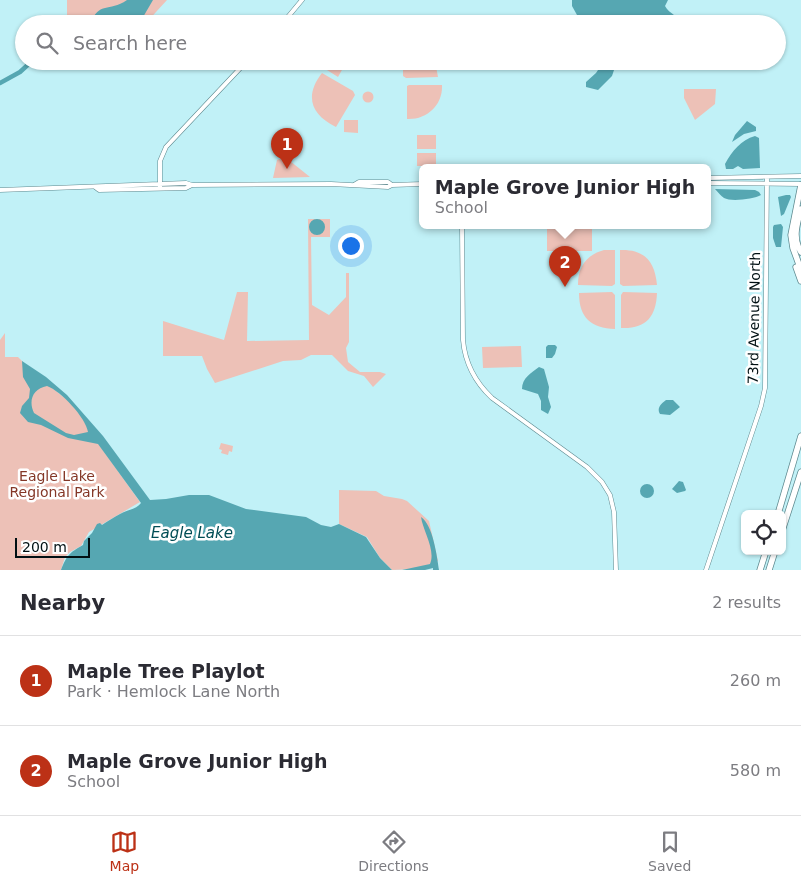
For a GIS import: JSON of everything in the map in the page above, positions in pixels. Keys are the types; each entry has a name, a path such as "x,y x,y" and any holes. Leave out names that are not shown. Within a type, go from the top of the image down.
{"highway":[{"path":"801,185 795,235 801,252"},
{"path":"798,209 792,228 792,244 801,270"},
{"path":"798,209 791,218 788,243 801,281"},
{"path":"779,510 801,436"},
{"path":"786,519 801,472"},
{"path":"760,570 765,555"},
{"path":"769,570 774,555"}],"street":[{"path":"290,15 302,0"},
{"path":"160,186 160,161 166,147 239,70"},
{"path":"711,178 801,176"},
{"name":"73rd Avenue North","path":"706,570 761,406 765,388 768,177"},
{"path":"0,190 95,187 99,190 160,186 186,188 192,185 354,185 359,182 388,182 392,185 419,184"},
{"path":"711,183 801,185"},
{"path":"462,229 463,340 471,370 492,398 587,467 602,482 610,495 614,512 616,570"}],"green space":[{"path":"67,0 167,0 153,15 67,15"},
{"path":"327,70 342,70 338,77"},
{"path":"403,70 437,70 438,77 406,78 403,76"},
{"path":"322,73 353,91 355,95 336,127 321,117 313,104 313,89"},
{"path":"442,85 442,92 437,105 421,117 407,119 407,86"},
{"path":"684,89 716,89 715,104 695,120 684,98"},
{"path":"368,91 374,97 368,103 362,97"},
{"path":"344,120 358,120 358,133 344,132"},
{"path":"417,135 436,135 436,149 417,149"},
{"path":"417,153 436,153 436,164 419,164 417,166"},
{"path":"285,157 310,177 273,178 277,160"},
{"path":"308,219 330,219 330,237 311,237 312,305 329,315 346,297 346,273 349,273 349,342 346,348 348,362 360,372 380,372 386,374 373,387 364,376 348,371 332,355 311,355 301,360 283,361 215,383 202,356 163,356 163,321 224,340 237,292 248,292 247,341 309,340"},
{"path":"547,229 592,229 592,251 547,251"},
{"path":"604,250 615,250 615,284 612,286 578,285 581,267 592,255"},
{"path":"620,250 636,252 647,258 654,270 657,285 623,286 620,284"},
{"path":"612,292 615,295 615,329 593,324 581,309 579,293"},
{"path":"623,292 657,293 652,315 643,324 630,328 621,328 621,295"},
{"name":"Eagle Lake Regional Park","path":"5,333 5,357 18,357 35,374 71,403 94,432 100,446 140,502 89,532 81,546 65,557 61,570 0,570 0,340"},
{"path":"521,346 522,367 483,368 482,347"},
{"path":"221,443 233,446 232,452 229,451 228,455 221,453 222,450 219,449"},
{"path":"339,490 376,491 384,496 407,501 429,521 438,561 416,568 392,570 380,558 367,537 339,524"}],"water":[{"path":"127,0 153,0 144,15 95,15 101,9"},
{"path":"572,0 668,0 665,6 675,15 577,15 572,6"},
{"path":"598,70 614,70 612,76 598,90 586,87 586,82"},
{"path":"747,121 756,127 756,131 744,134 732,142 735,135"},
{"path":"755,136 759,138 760,168 743,169 738,166 733,169 726,169 725,164 734,150 745,140"},
{"path":"715,189 755,190 761,195 748,199 732,200 724,198"},
{"path":"786,195 791,197 784,214 781,216 778,197"},
{"path":"317,219 323,221 325,227 323,233 317,235 311,233 309,227 311,221"},
{"path":"781,224 783,227 781,247 776,247 773,238 773,227 774,225"},
{"path":"548,345 555,345 557,347 552,358 546,358 546,347"},
{"name":"Eagle Lake","path":"22,361 46,377 67,395 103,436 150,500 189,495 209,495 246,509 306,517 321,525 331,527 339,524 366,537 380,558 392,570 61,570 69,555 83,545 97,524 100,523 102,525 118,515 137,507 141,503 98,444 68,438 41,425 28,422 20,413 22,406 29,398 30,389 23,377","holes":["47,386 66,399 78,413 88,432 74,435 66,433 34,413 32,400 35,392"]},
{"path":"539,367 544,369 549,387 548,397 551,407 548,414 541,410 541,401 538,394 522,389 525,379"},
{"path":"666,400 673,400 680,407 670,415 660,414 659,408"},
{"path":"679,481 683,482 686,490 677,493 672,489"},
{"path":"644,484 650,484 654,491 650,498 644,498 640,494 640,488"},
{"path":"421,517 429,527 436,549 439,570 433,570 433,568 402,570 430,564 430,547"}],"waterway":[{"path":"0,83 22,70"}],"place":[{"name":"Maple Tree Playlot","path":"287,169"},
{"name":"Maple Grove Junior High","path":"565,287"}]}
